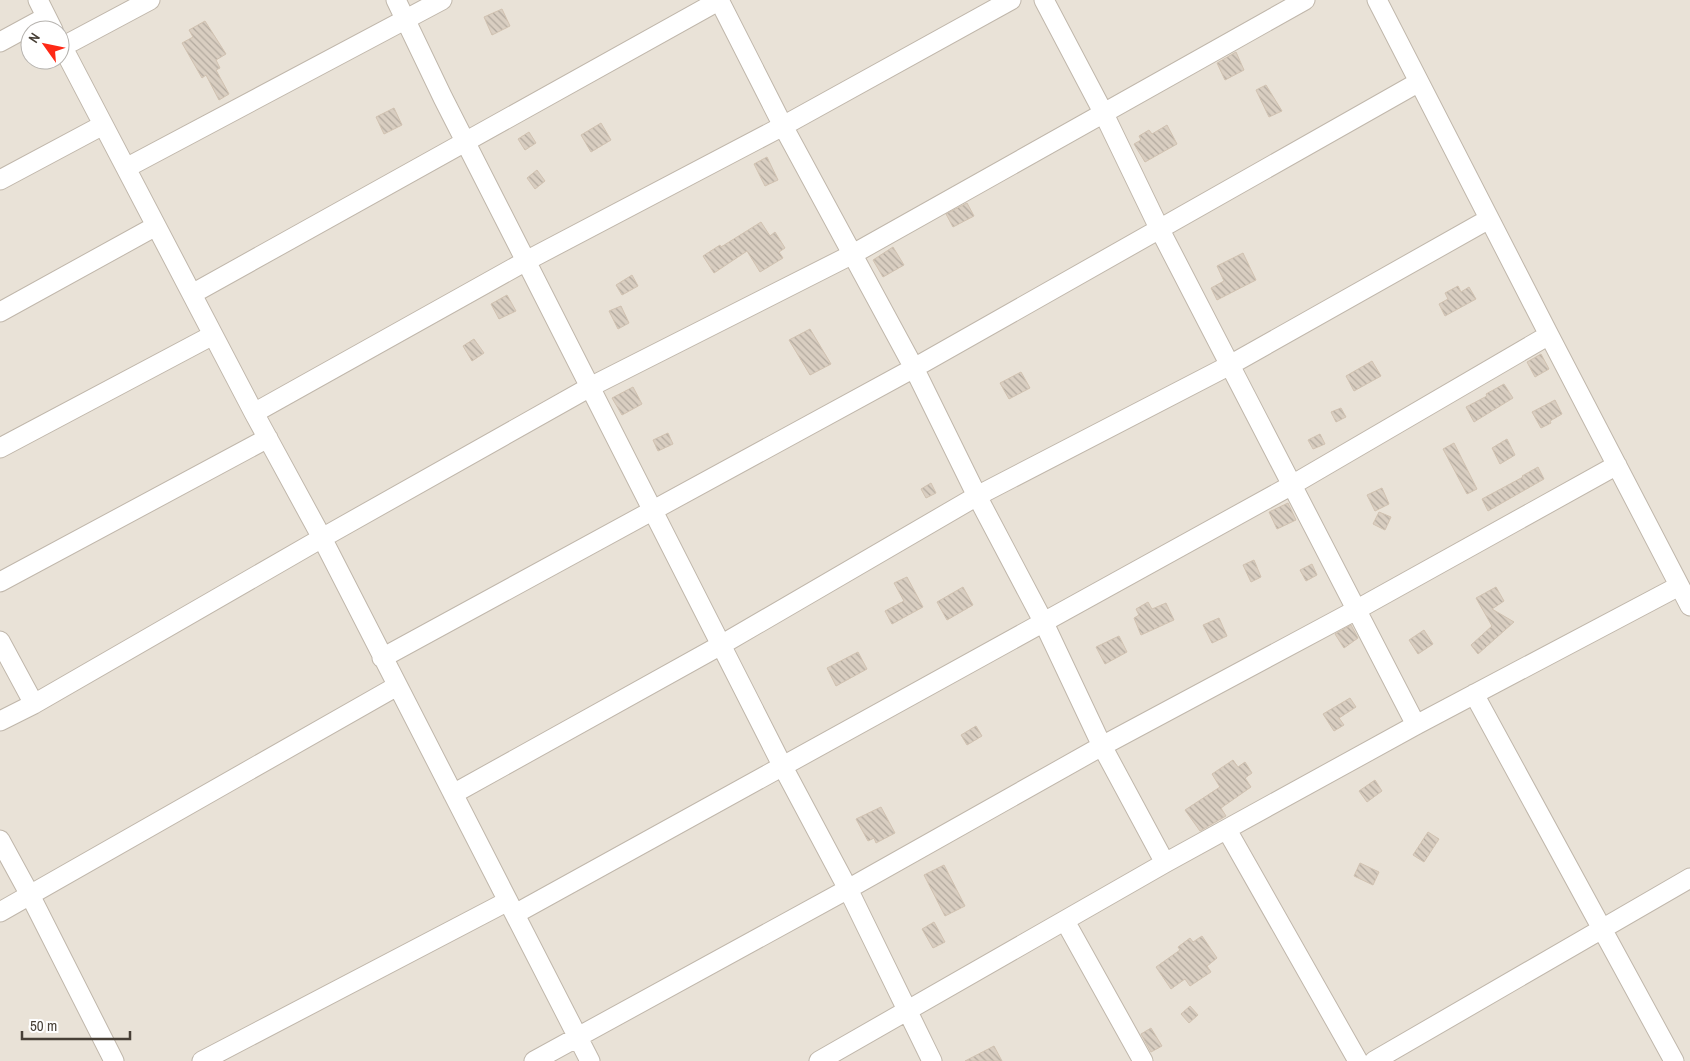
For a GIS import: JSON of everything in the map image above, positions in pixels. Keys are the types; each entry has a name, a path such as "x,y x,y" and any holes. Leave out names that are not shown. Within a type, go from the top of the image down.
{"street":[{"path":"70,40 150,0"},
{"path":"396,0 465,142 783,767 848,888 932,1061"},
{"path":"126,168 442,0"},
{"path":"192,294 719,0 783,126 914,368 977,496 1043,621 1102,746 1165,864"},
{"path":"254,413 526,261 783,126 1011,0"},
{"path":"1044,0 1103,112 1159,228 1416,725"},
{"path":"0,721 34,704 322,538 590,387 853,254 1305,0"},
{"path":"1377,0 1690,606"},
{"path":"0,42 46,16"},
{"path":"70,62 254,413 322,538 590,1061"},
{"path":"382,658 914,368 1419,82"},
{"path":"0,180 103,125"},
{"path":"453,794 721,645 977,496 1230,365 1489,219"},
{"path":"0,312 156,226"},
{"path":"0,448 213,335"},
{"path":"202,1061 511,908 783,767 1043,621 1292,485 1549,335"},
{"path":"0,582 268,438"},
{"path":"534,1061 1102,746 1356,610 1617,465"},
{"path":"819,1061 1165,864 1416,725 1679,586"},
{"path":"0,641 34,704"},
{"path":"0,912 397,686"},
{"path":"1474,694 1674,1061"},
{"path":"1227,830 1358,1061"},
{"path":"0,840 114,1061"},
{"path":"1374,1061 1690,878"},
{"path":"1065,921 1143,1061"}],"shaded area":[{"path":"0,0 1690,0 1690,1061 0,1061"}],"building":[{"path":"502,9 510,26 492,35 484,17"},
{"path":"205,21 226,54 216,60 220,68 216,70 229,94 219,100 206,75 202,78 182,43 193,37 189,30"},
{"path":"1236,52 1244,70 1225,80 1217,63"},
{"path":"1266,85 1282,111 1269,117 1256,90"},
{"path":"394,108 402,125 384,134 376,117"},
{"path":"601,123 611,140 591,152 581,135"},
{"path":"1167,125 1177,144 1145,162 1134,144 1141,140 1139,136 1149,130 1152,134"},
{"path":"529,132 536,143 525,150 518,139"},
{"path":"767,157 778,180 765,186 754,164"},
{"path":"537,170 545,181 535,189 527,178"},
{"path":"967,203 974,216 953,227 946,214"},
{"path":"761,222 770,236 775,232 785,248 779,252 783,258 760,272 747,251 714,273 703,256"},
{"path":"893,247 904,265 883,277 873,260"},
{"path":"1243,253 1256,280 1217,300 1211,288 1224,281 1217,266"},
{"path":"632,275 638,286 622,295 616,285"},
{"path":"1458,286 1461,292 1469,287 1476,299 1445,316 1439,304 1448,299 1445,293"},
{"path":"507,295 516,311 499,319 491,304"},
{"path":"621,306 629,323 618,329 609,311"},
{"path":"810,329 831,364 810,375 789,340"},
{"path":"474,339 484,353 472,361 463,346"},
{"path":"1541,354 1549,369 1535,377 1527,362"},
{"path":"1372,361 1381,376 1354,391 1346,376"},
{"path":"1021,372 1030,388 1009,399 1000,383"},
{"path":"1504,384 1513,398 1474,422 1466,407"},
{"path":"633,387 642,404 622,415 612,398"},
{"path":"1555,400 1562,414 1541,428 1532,412"},
{"path":"1341,408 1346,417 1336,422 1331,412"},
{"path":"668,433 673,444 658,451 653,440"},
{"path":"1320,434 1325,444 1313,449 1308,440"},
{"path":"1507,439 1515,455 1500,464 1492,448"},
{"path":"1454,443 1477,489 1467,494 1443,449"},
{"path":"1538,467 1544,479 1488,511 1482,499"},
{"path":"931,483 936,493 926,498 921,489"},
{"path":"1382,488 1389,504 1375,511 1367,495"},
{"path":"1288,503 1296,520 1277,529 1269,512"},
{"path":"1379,512 1391,517 1385,530 1373,524"},
{"path":"1254,560 1261,577 1251,582 1243,565"},
{"path":"1312,564 1317,575 1306,581 1300,570"},
{"path":"907,577 923,607 892,624 885,611 904,601 894,583"},
{"path":"963,587 973,605 947,620 937,602"},
{"path":"1496,587 1504,601 1492,609 1514,622 1478,654 1471,645 1492,626 1476,598"},
{"path":"1148,602 1152,609 1166,603 1174,620 1141,635 1134,618 1139,615 1136,609"},
{"path":"1219,618 1227,636 1212,643 1203,625"},
{"path":"1351,625 1358,638 1344,648 1335,634"},
{"path":"1424,630 1433,644 1418,654 1409,640"},
{"path":"1119,636 1127,652 1105,664 1096,647"},
{"path":"858,652 867,669 836,686 827,668"},
{"path":"1350,698 1356,707 1339,718 1344,725 1334,731 1323,714"},
{"path":"976,726 982,736 967,745 961,735"},
{"path":"1233,760 1238,767 1245,762 1252,773 1245,778 1251,787 1221,808 1226,816 1200,831 1185,810 1220,787 1212,774"},
{"path":"1375,780 1382,791 1367,802 1359,791"},
{"path":"881,807 895,833 876,843 874,838 868,841 856,819"},
{"path":"1428,832 1439,839 1424,862 1413,855"},
{"path":"1360,863 1379,872 1373,885 1354,876"},
{"path":"944,865 965,906 945,916 924,875"},
{"path":"934,922 945,942 933,948 922,929"},
{"path":"1202,936 1217,958 1207,966 1211,972 1190,986 1185,979 1171,989 1156,967 1180,950 1178,947 1190,938 1193,942"},
{"path":"1190,1006 1198,1015 1189,1023 1181,1014"},
{"path":"1151,1028 1162,1046 1151,1052 1141,1034"},
{"path":"994,1046 1002,1061 965,1061"}]}
